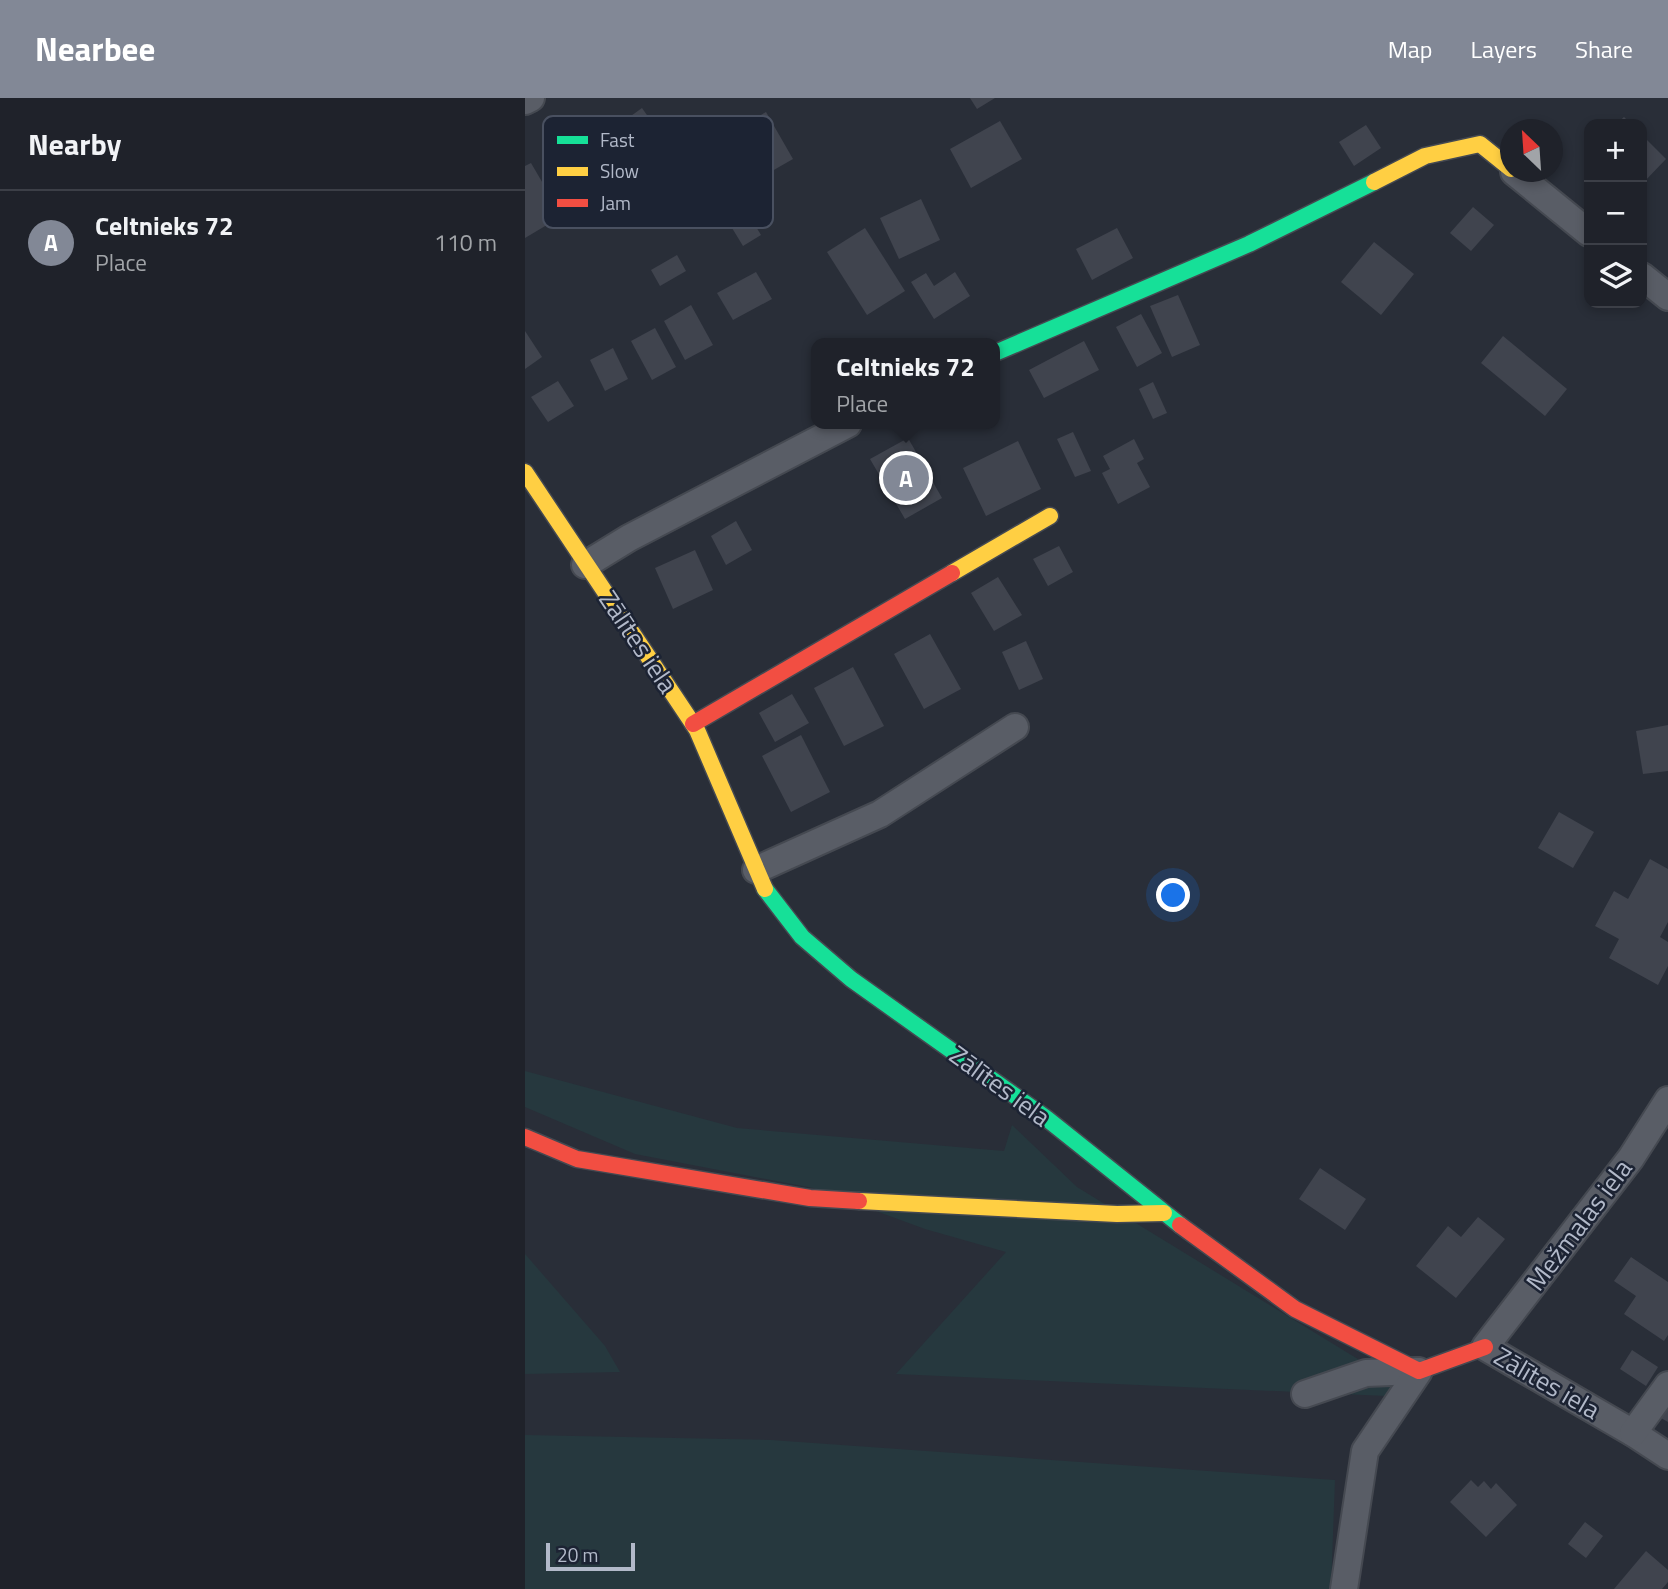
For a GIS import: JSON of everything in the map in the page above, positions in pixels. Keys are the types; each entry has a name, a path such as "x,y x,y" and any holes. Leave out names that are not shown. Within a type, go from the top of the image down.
{"street":[{"path":"525,102 531,98"},
{"path":"1000,351 1249,244 1425,156 1480,144 1500,160"},
{"path":"1527,182 1584,229"},
{"path":"1647,280 1668,298"},
{"path":"585,565 629,538 838,429"},
{"name":"Zālītes iela","path":"525,472 693,724 764,888 811,946 851,979 1046,1118 1164,1213 1295,1309 1419,1371 1485,1347 1668,1456"},
{"path":"693,724 1050,516"},
{"path":"756,870 880,814 1016,727"},
{"name":"Mežmalas iela","path":"1485,1347 1631,1158 1668,1100"},
{"path":"525,1137 577,1159 810,1198 1117,1214 1164,1213"},
{"path":"1305,1394 1366,1373 1419,1371"},
{"path":"1344,1589 1365,1451 1419,1371"},
{"path":"1633,1433 1668,1385"}],"shaded area":[{"path":"525,1071 737,1128 1004,1151 1012,1125 1077,1187 1397,1383 1386,1396 896,1374 1006,1252 925,1229 813,1188 635,1154 525,1107"},
{"path":"525,1254 605,1346 620,1372 525,1374"},
{"path":"525,1435 771,1440 1335,1480 1331,1589 525,1589"}],"building":[{"path":"970,98 995,98 977,109"},
{"path":"642,108 648,116 631,116"},
{"path":"1000,121 1022,159 971,188 950,149"},
{"path":"773,124 793,159 773,170"},
{"path":"1366,125 1381,148 1354,166 1339,142"},
{"path":"1647,140 1666,159 1647,179"},
{"path":"531,163 543,184 543,227 525,238 525,166"},
{"path":"921,199 940,240 899,259 880,218"},
{"path":"1473,207 1494,225 1471,251 1450,233"},
{"path":"732,228 757,228 761,235 743,246"},
{"path":"865,228 905,291 867,315 827,252"},
{"path":"1117,228 1133,258 1092,280 1076,249"},
{"path":"1374,242 1414,274 1381,315 1341,282"},
{"path":"677,255 686,271 660,286 651,270"},
{"path":"756,272 772,299 733,320 717,293"},
{"path":"955,272 970,296 934,319 911,282 926,273 934,286"},
{"path":"1178,295 1200,345 1172,357 1150,306"},
{"path":"691,305 713,345 685,360 664,321"},
{"path":"1141,314 1162,353 1137,367 1116,327"},
{"path":"655,328 676,367 652,380 631,341"},
{"path":"525,331 542,357 525,369"},
{"path":"1503,336 1567,389 1545,416 1481,363"},
{"path":"1084,341 1099,370 1044,398 1029,370"},
{"path":"613,348 628,379 605,391 590,360"},
{"path":"558,381 574,406 548,422 531,397"},
{"path":"1153,382 1167,413 1153,419 1139,389"},
{"path":"1073,432 1091,471 1075,477 1057,439"},
{"path":"908,438 942,498 905,519 870,459"},
{"path":"1134,439 1144,459 1137,463 1150,487 1118,504 1102,473 1110,469 1103,456"},
{"path":"1018,441 1041,489 986,516 963,468"},
{"path":"736,521 752,550 726,565 711,536"},
{"path":"1059,546 1073,572 1048,586 1033,559"},
{"path":"695,550 713,590 673,609 655,568"},
{"path":"998,577 1022,615 994,631 971,593"},
{"path":"930,634 961,689 924,709 894,654"},
{"path":"1026,641 1043,679 1019,690 1002,652"},
{"path":"853,667 884,726 844,746 814,688"},
{"path":"792,694 809,723 775,742 759,713"},
{"path":"1668,725 1668,771 1643,774 1636,731"},
{"path":"801,735 830,792 791,812 762,756"},
{"path":"1559,812 1594,832 1573,868 1538,848"},
{"path":"1650,859 1668,869 1668,922 1660,937 1668,942 1668,966 1658,985 1609,958 1619,939 1595,926 1614,891 1628,899"},
{"path":"1320,1168 1366,1199 1345,1230 1299,1199"},
{"path":"1478,1217 1505,1239 1456,1298 1416,1266 1448,1226 1461,1237"},
{"path":"1631,1257 1668,1282 1668,1335 1664,1341 1624,1314 1636,1296 1614,1281"},
{"path":"1632,1350 1658,1367 1646,1386 1620,1369"},
{"path":"1668,1403 1668,1422 1661,1418"},
{"path":"1471,1480 1478,1487 1484,1481 1491,1489 1496,1483 1517,1505 1486,1537 1450,1502"},
{"path":"1585,1522 1603,1536 1586,1558 1568,1544"},
{"path":"1646,1551 1668,1570 1668,1582 1662,1589 1614,1589"}],"traffic: fast":[{"path":"1000,351 1249,244 1374,182"},
{"path":"765,889 802,937 851,979 1046,1118 1180,1225"}],"traffic: slow":[{"path":"1374,182 1425,156 1480,144 1500,160"},
{"path":"525,472 697,730 765,889"},
{"path":"952,573 1050,516"},
{"path":"859,1201 1117,1214 1164,1213"}],"traffic: jam":[{"path":"693,724 952,573"},
{"path":"525,1137 577,1159 810,1198 859,1201"},
{"path":"1180,1225 1295,1309 1419,1371 1485,1347"}],"place":[{"name":"Celtnieks 72","path":"906,478"}]}
